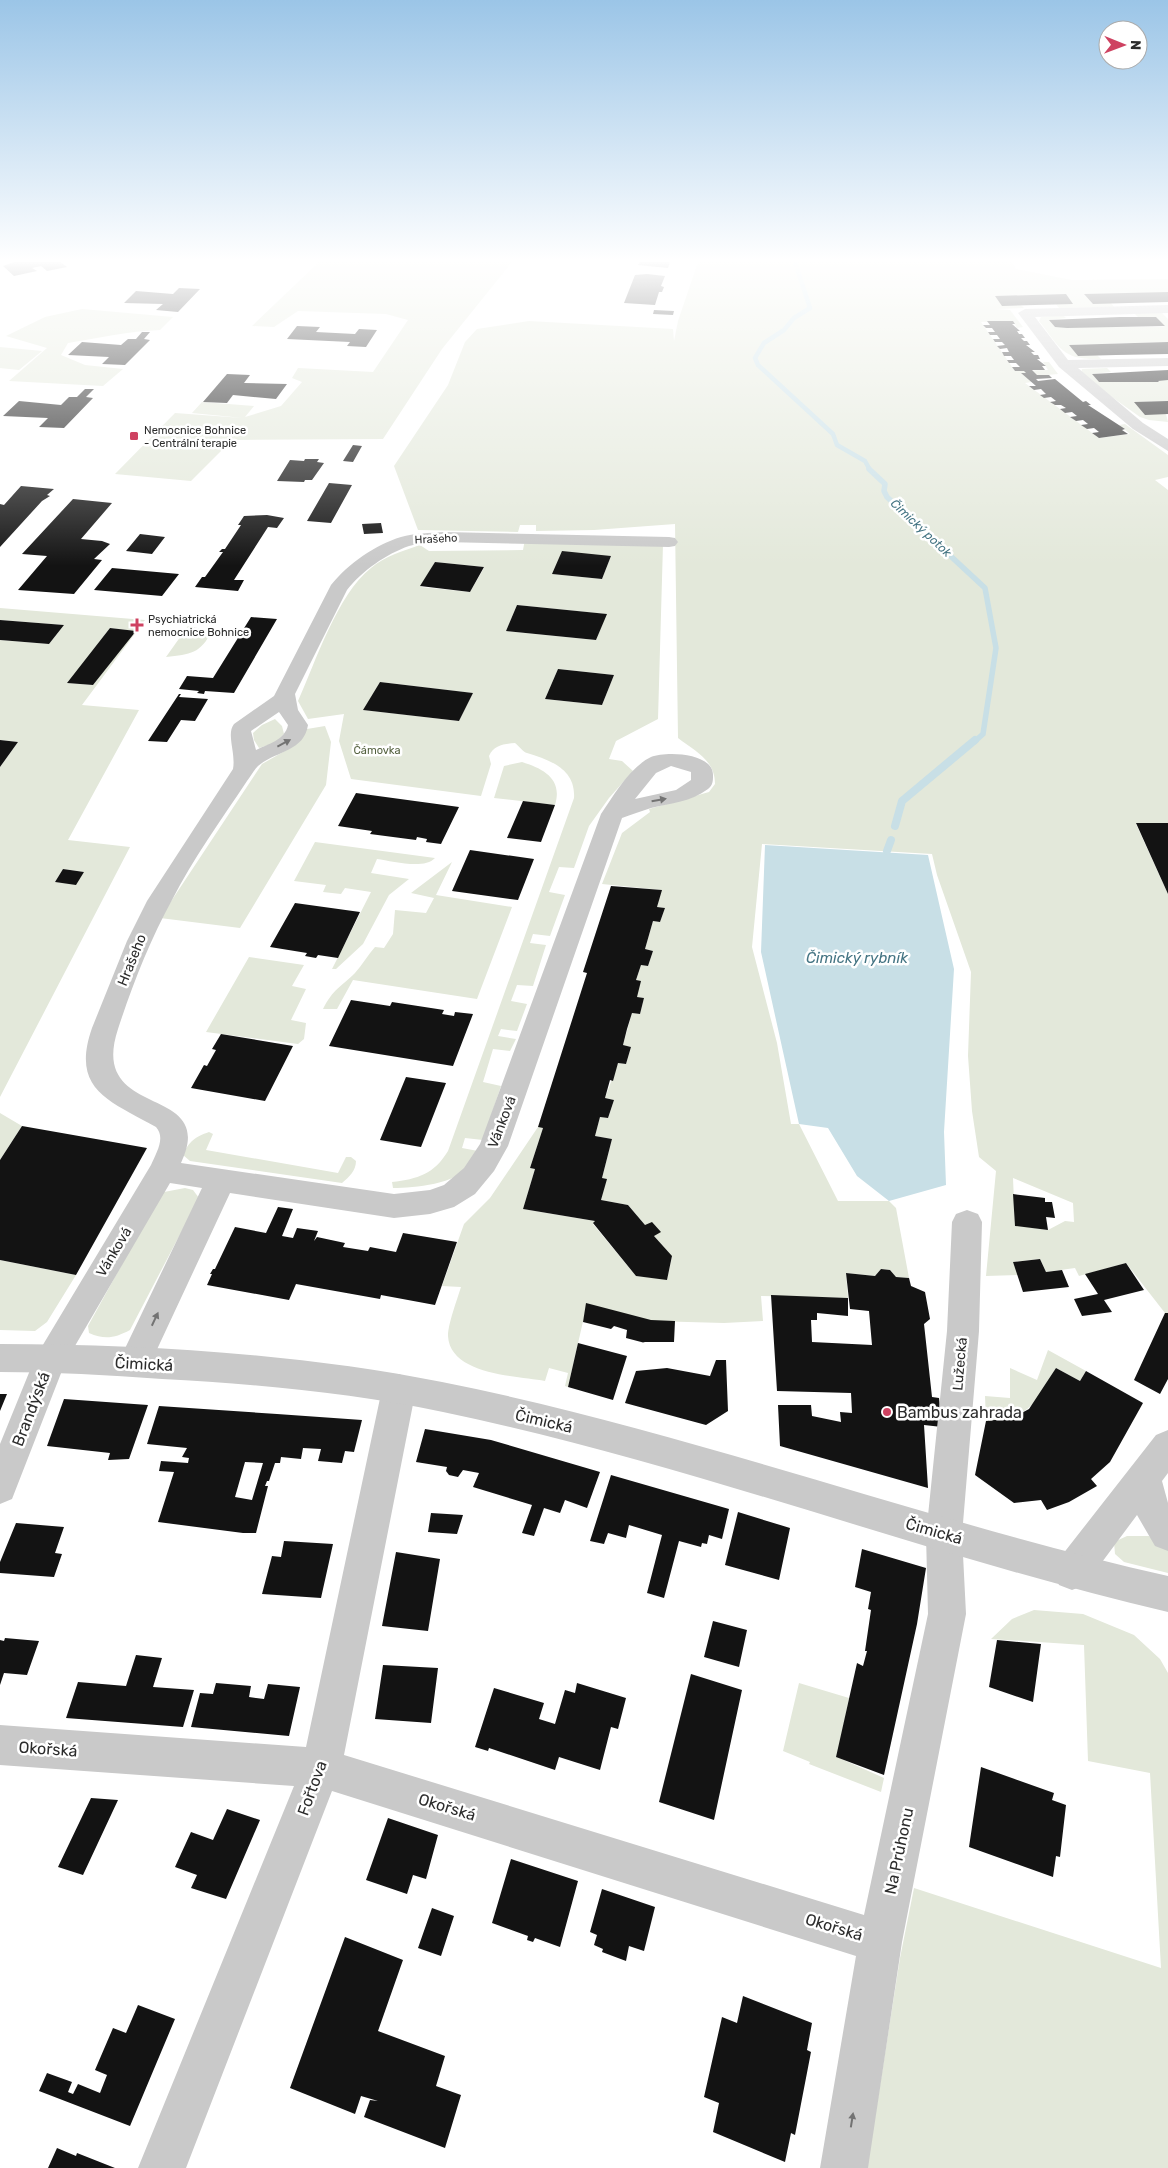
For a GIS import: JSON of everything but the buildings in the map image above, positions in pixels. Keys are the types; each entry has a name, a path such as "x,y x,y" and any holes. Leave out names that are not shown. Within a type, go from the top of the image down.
{"street":[{"path":"1064,364 1107,363"},
{"path":"1064,364 1138,426 1168,446"},
{"path":"1138,426 1168,425"},
{"name":"Hrašeho","path":"244,769 247,752 240,736 241,728 250,720 277,706 286,695 338,589 360,566 406,541 444,537 669,542"},
{"name":"Hrašeho","path":"162,1171 176,1138 172,1125 167,1119 128,1103 108,1085 100,1067 100,1048 110,1015 142,935 166,888 244,769 259,755 284,745 296,736 298,725 288,710 286,695"},
{"name":"Vánková","path":"51,1358 162,1171 394,1206 429,1204 462,1191 479,1173 494,1146 612,814 646,770 666,758 686,760 702,770 702,783 684,795 644,802 612,814"},
{"path":"134,1363 221,1180"},
{"name":"Lužecká","path":"944,1535 963,1331 967,1222"},
{"name":"Čimická","path":"0,1358 51,1358 225,1368 328,1378 399,1389 593,1432 1072,1572 1168,1594"},
{"name":"Brandýská","path":"0,1488 51,1358"},
{"name":"Fořtova","path":"162,2168 321,1768 399,1389"},
{"path":"1072,1572 1168,1446"},
{"path":"1144,1477 1152,1510 1168,1534"},
{"name":"Na Průhonu","path":"844,2168 880,1942 947,1614 944,1535"},
{"name":"Okořská","path":"0,1745 321,1768 880,1942"}],"green space":[{"path":"0,363 27,363 19,370 0,368"},
{"path":"30,363 81,363 123,369 103,386 9,381"},
{"path":"379,363 433,363 383,439 232,440 191,481 115,474 175,413 243,418 192,413 202,402 254,406 245,417 281,406 302,382 292,378 298,368 373,372"},
{"path":"457,363 1010,363 1015,371 1048,370 1044,363 1050,363 1058,374 1026,377 1032,382 1025,383 1099,438 1130,434 1119,425 1125,424 1168,455 1168,477 1155,480 1168,490 1168,823 1136,824 1168,894 1168,1313 1165,1313 1126,1263 1079,1276 1075,1268 1046,1272 1040,1259 1013,1262 1018,1275 986,1276 996,1171 979,1157 972,1111 968,1056 971,972 937,875 932,854 762,844 752,947 777,1043 791,1124 799,1124 838,1201 889,1201 896,1208 909,1278 896,1277 890,1270 881,1269 875,1276 846,1273 848,1298 761,1296 763,1321 724,1323 652,1321 587,1304 568,1387 565,1386 568,1373 549,1368 545,1381 503,1375 472,1366 460,1359 452,1349 448,1331 461,1287 442,1286 464,1224 490,1198 538,1127 543,1128 530,1168 535,1169 523,1209 595,1221 593,1224 636,1276 667,1279 672,1257 628,1205 601,1200 606,1179 602,1178 612,1139 595,1136 600,1117 608,1118 614,1100 605,1098 618,1063 626,1064 631,1047 623,1045 632,1013 640,1014 644,998 637,997 636,980 641,965 648,966 653,951 645,949 653,921 660,922 665,908 657,907 661,890 602,884 622,833 650,812 649,809 709,792 715,784 712,769 708,762 678,738 675,524 594,530 536,531 536,525 520,525 518,532 418,530 394,466 448,385","holes":["1013,1178 1073,1203 1074,1222 1065,1221 1048,1230 1015,1225"]},
{"path":"1107,368 1111,372 1092,374 1099,382 1168,380 1168,401 1135,402 1145,414 1166,414 1168,422 1140,417 1081,375 1082,369"},
{"name":"Čámovka","path":"525,539 663,544 658,719 616,741 609,759 622,761 633,771 609,798 589,826 574,868 559,867 549,892 565,895 550,936 533,934 530,943 546,945 533,986 517,985 511,1001 527,1004 517,1031 501,1029 498,1036 516,1039 510,1051 493,1049 483,1082 501,1086 483,1140 465,1138 462,1148 478,1151 473,1162 456,1177 446,1181 423,1186 393,1188 392,1182 417,1177 431,1170 443,1159 448,1151 574,798 573,788 571,780 560,767 526,752 515,743 499,746 491,752 489,756 491,764 481,796 351,779 339,741 344,714 308,719 298,701 338,611 359,580 376,564 394,554 420,545 429,551 523,550","holes":["611,556 602,579 552,574","435,562 484,567 470,592 421,587","517,605 606,614 596,640 506,631","558,669 614,675 602,705 545,699","380,682 473,693 459,721 364,710"]},
{"path":"0,608 145,620 82,705 139,710 68,840 130,847 0,1097 0,767 18,742 0,740 0,640 49,644 64,625 0,620","holes":["110,628 135,631 93,685 68,683","63,869 84,872 76,884 55,882"]},
{"path":"188,626 212,631 208,639 194,652 166,657"},
{"path":"275,719 282,726 284,734 275,743 259,748 254,740 253,733 262,725"},
{"path":"325,726 331,742 326,785 240,928 160,918 262,764 290,748 307,729"},
{"path":"522,762 538,768 550,776 556,788 555,805 494,798 504,766"},
{"path":"315,842 435,858 423,864 399,863 377,859 371,873 409,879 389,895 363,944 336,969 332,969 371,892 345,888 341,894 323,892 326,885 294,881"},
{"path":"452,862 436,895 512,907 477,999 353,980 337,1009 323,1009 334,993 355,973 375,947 384,948 393,934 395,910 426,913 434,898 411,893"},
{"path":"249,957 304,965 292,986 306,989 291,1020 306,1023 304,1039 298,1044 206,1032"},
{"path":"0,1113 22,1126 0,1160"},
{"path":"209,1132 213,1134 206,1150 338,1173 346,1157 351,1157 356,1161 356,1165 352,1174 342,1183 190,1161 183,1155 193,1140"},
{"path":"185,1188 193,1190 199,1198 130,1330 110,1337 100,1337 89,1333 88,1326 159,1197 164,1192"},
{"path":"0,1260 76,1275 47,1322 35,1331 0,1330"},
{"path":"1048,1350 1086,1371 1080,1381 1056,1368 1030,1407 1013,1417 986,1421 985,1396 1010,1398 1010,1368 1037,1380"},
{"path":"1127,1536 1149,1536 1168,1550 1168,1573 1124,1562 1115,1554 1114,1542"},
{"path":"1034,1610 1083,1614 1134,1635 1160,1659 1168,1673 1168,2168 867,2168 900,1958 914,1888 1161,1968 1150,1773 1088,1761 1084,1645 991,1639 1012,1619"},
{"path":"799,1683 849,1698 837,1757 884,1778 881,1792 809,1764 810,1762 783,1751"}],"water":[{"name":"Čimický rybník","path":"765,845 928,855 954,969 944,1132 946,1185 889,1201 857,1176 828,1128 799,1124 761,952"}],"waterway":[{"name":"Čimický potok","path":"757,363 833,434 837,445 865,461 870,470"},
{"name":"Čimický potok","path":"870,470 885,484 884,491 887,497 985,588 996,648 983,734 974,742"},
{"name":"Čimický potok","path":"895,826 902,801 975,740"},
{"name":"Čimický potok","path":"887,851 891,840"}],"place":[{"name":"Nemocnice Bohnice - Centrální terapie","path":"134,436"},
{"name":"Psychiatrická nemocnice Bohnice","path":"137,625"},
{"name":"Bambus zahrada","path":"887,1412"}]}
